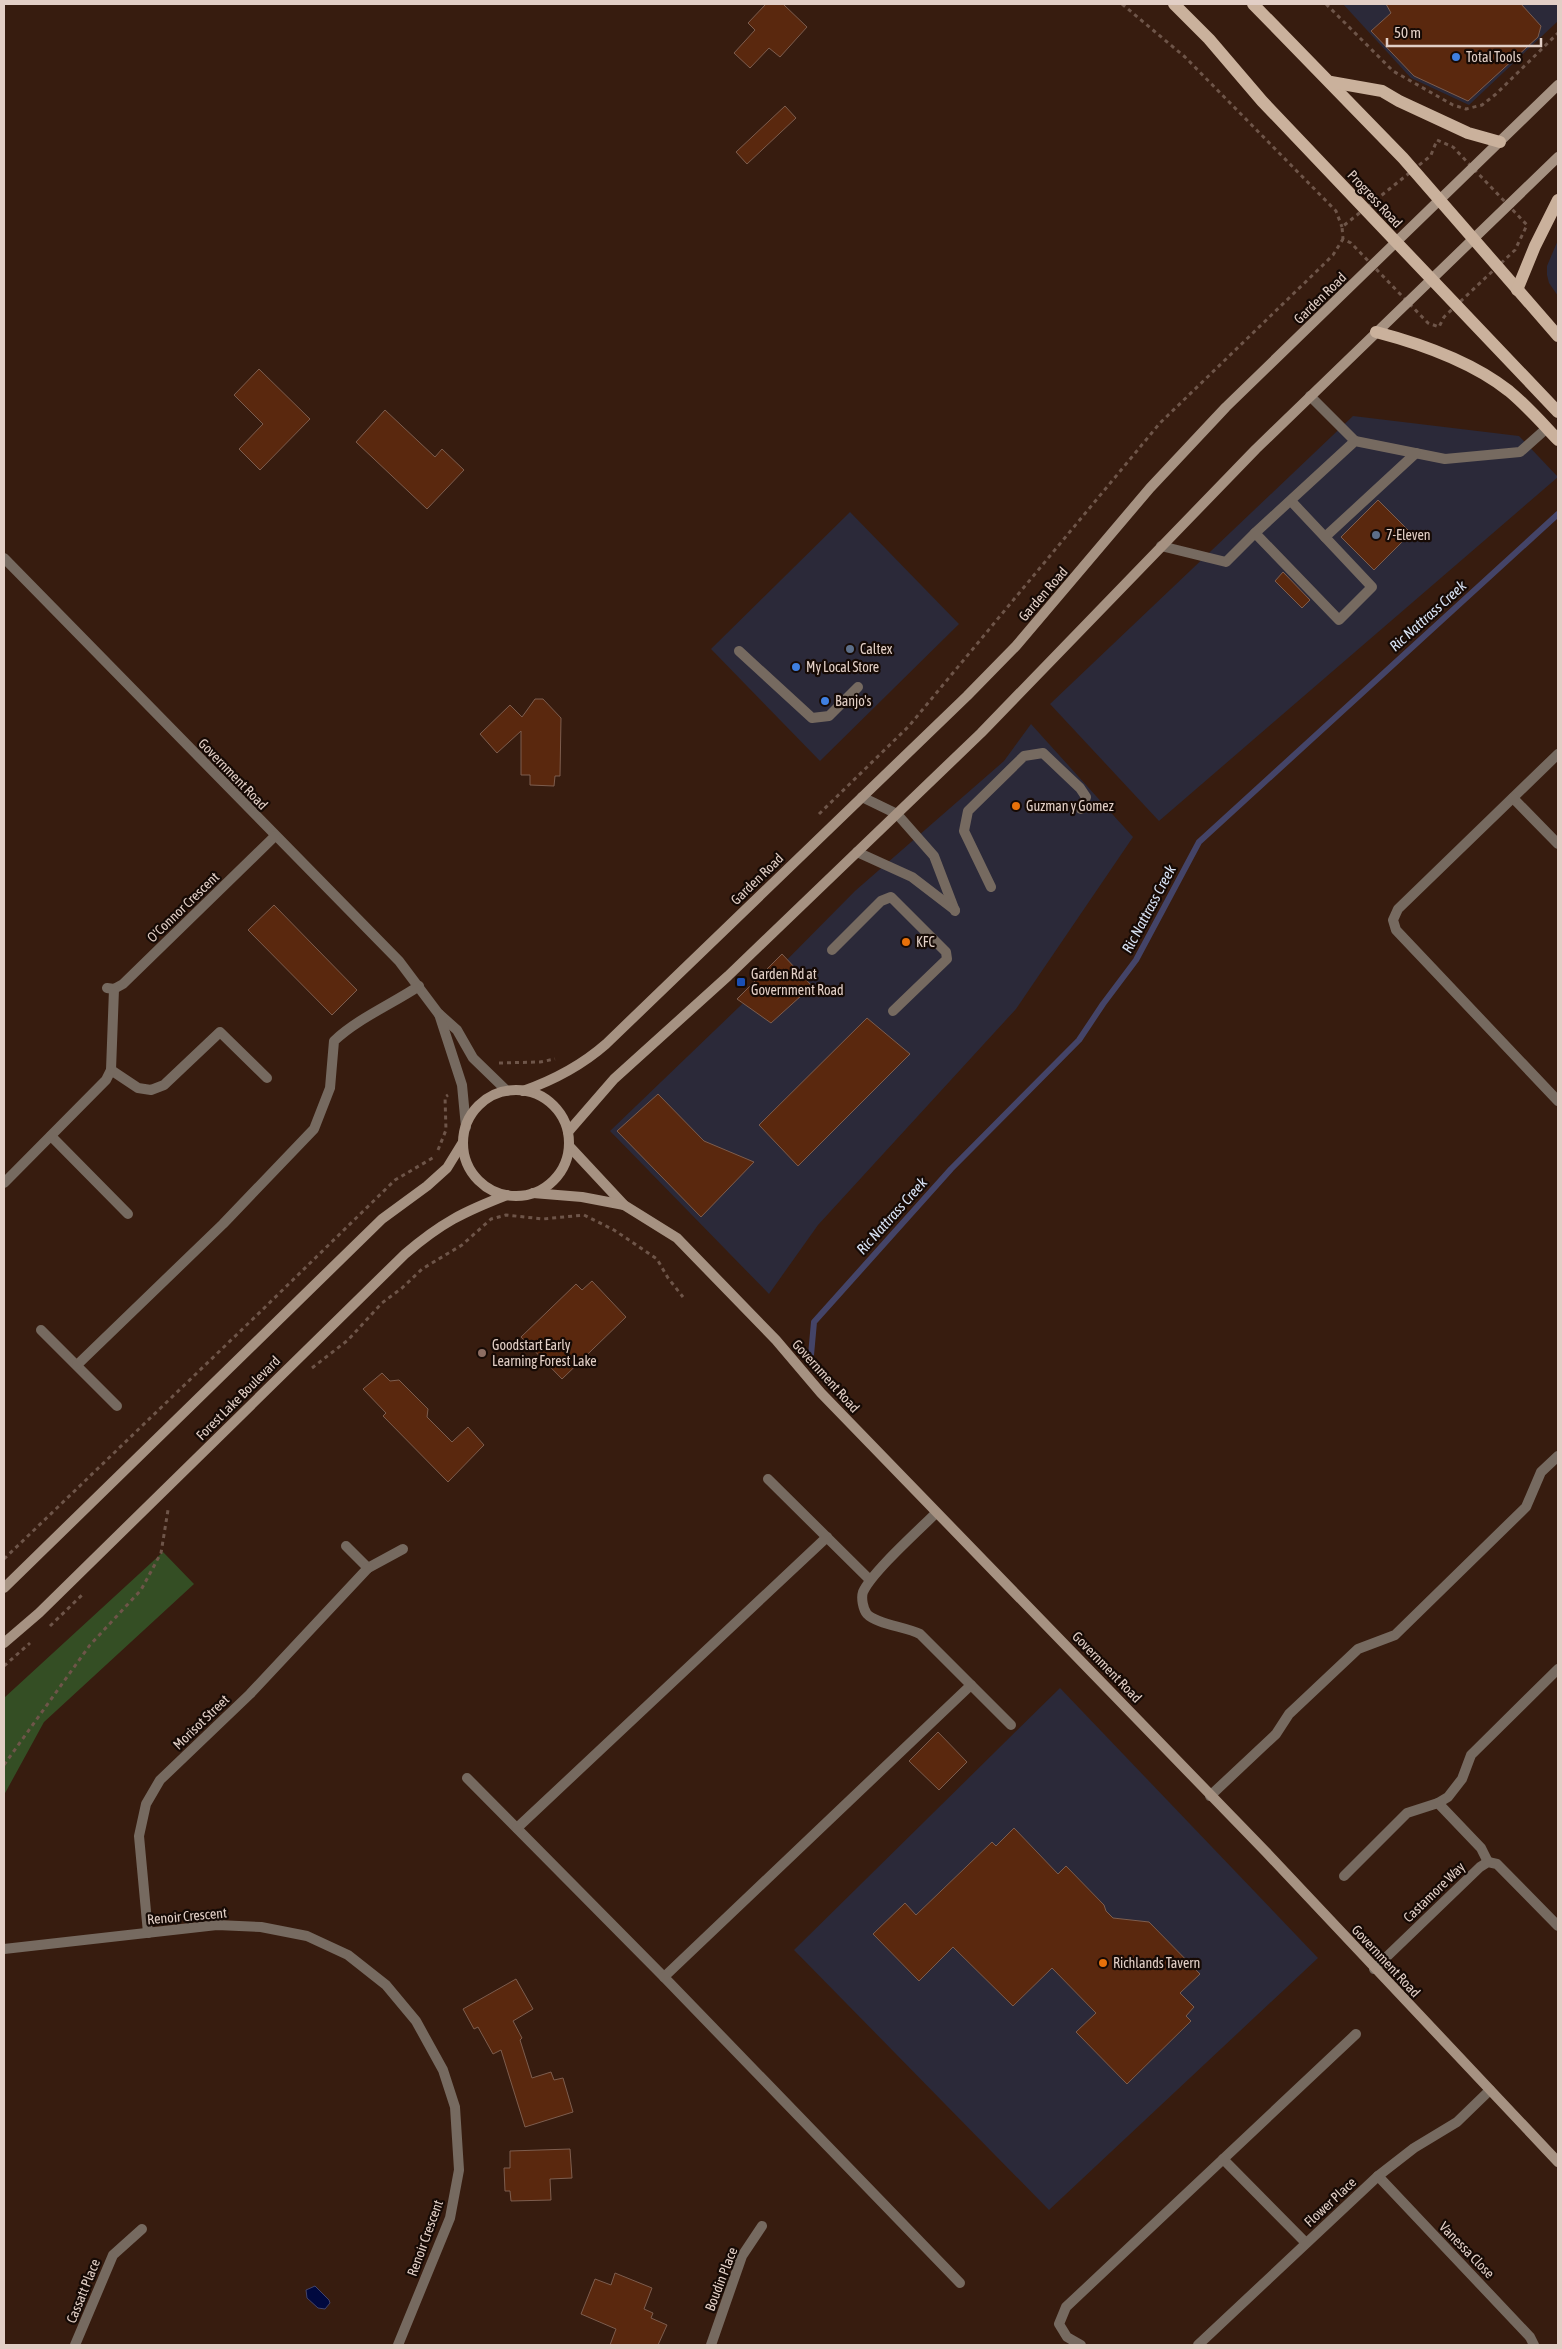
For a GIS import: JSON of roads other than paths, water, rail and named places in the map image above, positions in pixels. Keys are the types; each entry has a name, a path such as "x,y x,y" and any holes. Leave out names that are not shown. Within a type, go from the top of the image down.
{"main road":[{"name":"Progress Road","path":"1174,4 1209,40 1262,101 1558,412"},
{"path":"1254,4 1331,82 1413,170 1558,336"},
{"path":"1331,82 1382,90 1460,130 1500,142"},
{"name":"Garden Road","path":"523,1091 559,1077 591,1057 606,1044 862,797 1016,646 1150,488 1226,406 1373,266 1558,85"},
{"path":"568,1132 614,1079 728,976 982,734 1161,546 1310,396 1558,157"},
{"path":"1517,290 1535,246 1558,200"},
{"path":"1376,332 1431,348 1487,377 1508,391 1558,440"},
{"path":"507,1091 523,1091 539,1095 552,1104 562,1117 568,1132 569,1146 566,1161 558,1175 547,1186 533,1193 507,1195 493,1190 481,1182 471,1170 465,1157 463,1142 466,1127 472,1114 481,1103 493,1095 507,1091"},
{"name":"Forest Lake Boulevard","path":"4,1588 382,1219 427,1186 447,1168 463,1142"},
{"name":"Government Road","path":"569,1146 624,1205 677,1238 776,1340 821,1393 1210,1796 1558,2162"},
{"name":"Government Road","path":"533,1193 582,1197 624,1205"},
{"name":"Forest Lake Boulevard","path":"4,1643 39,1613 405,1254 434,1229 466,1211 507,1195"}],"street":[{"path":"1310,396 1355,441 1445,459 1520,452 1546,428"},
{"path":"1161,546 1226,562 1355,441"},
{"path":"1325,537 1416,453"},
{"path":"1255,534 1339,620 1372,587 1290,501"},
{"name":"Government Road","path":"4,558 399,961 438,1013 457,1030 473,1058 483,1070 507,1091"},
{"path":"739,651 812,718 829,716 858,687"},
{"path":"991,887 964,831 968,811 1024,756 1043,753 1080,788 1086,798 1081,809"},
{"path":"1558,754 1398,909 1393,920 1396,930 1558,1101"},
{"path":"857,852 912,877 955,911 934,856 897,814 862,797"},
{"path":"1513,798 1558,844"},
{"name":"O'Connor Crescent","path":"111,1070 110,988 123,984 275,836"},
{"path":"832,950 881,902 891,897 946,952 948,959 893,1011"},
{"path":"76,1365 223,1224 314,1129 330,1088 334,1041 348,1028 386,1008 419,986"},
{"name":"Government Road","path":"438,1013 462,1086 466,1127"},
{"path":"4,1183 106,1080 111,1070 138,1088 151,1090 164,1085 220,1032 267,1078"},
{"path":"51,1136 128,1214"},
{"path":"41,1330 117,1406"},
{"path":"1210,1796 1276,1734 1289,1714 1358,1649 1395,1635 1512,1521 1526,1507 1542,1472 1558,1456"},
{"path":"768,1479 870,1580"},
{"path":"936,1513 870,1580 862,1593 863,1606 867,1614 876,1619 910,1628 920,1634 1011,1725"},
{"path":"517,1828 827,1537"},
{"path":"346,1546 368,1568"},
{"name":"Morisot Street","path":"148,1933 139,1836 146,1804 160,1780 250,1694 368,1568 403,1549"},
{"path":"1344,1876 1407,1813 1448,1798 1462,1780 1470,1755 1558,1669"},
{"path":"664,1977 971,1685"},
{"path":"467,1778 664,1977 960,2282"},
{"path":"1438,1803 1481,1848 1488,1862 1497,1864 1558,1926"},
{"name":"Castamore Way","path":"1374,1969 1480,1867 1488,1862"},
{"name":"Renoir Crescent","path":"4,1949 217,1925 261,1927 307,1936 348,1955 386,1985 416,2021 444,2070 455,2107 459,2170 450,2218 398,2345"},
{"path":"1082,2345 1067,2337 1059,2324 1066,2307 1356,2034"},
{"name":"Flower Place","path":"1198,2345 1378,2176 1414,2148 1458,2122 1490,2090"},
{"path":"1223,2159 1306,2243"},
{"name":"Vanessa Close","path":"1378,2176 1530,2337 1534,2345"},
{"name":"Boudin Place","path":"711,2345 742,2256 762,2226"},
{"name":"Cassatt Place","path":"75,2345 113,2255 142,2229"}],"waterway":[{"name":"Ric Nattrass Creek","path":"811,1355 814,1322 951,1169 1079,1040 1136,960 1199,842 1558,514"}],"place":[{"name":"Total Tools","path":"1456,57"},
{"name":"7-Eleven","path":"1376,535"},
{"name":"Caltex","path":"850,649"},
{"name":"My Local Store","path":"796,667"},
{"name":"Banjo's","path":"825,701"},
{"name":"Guzman y Gomez","path":"1016,806"},
{"name":"KFC","path":"906,942"},
{"name":"Garden Rd at Government Road","path":"741,982"},
{"name":"Goodstart Early Learning Forest Lake","path":"482,1353"},
{"name":"Richlands Tavern","path":"1103,1963"}]}
